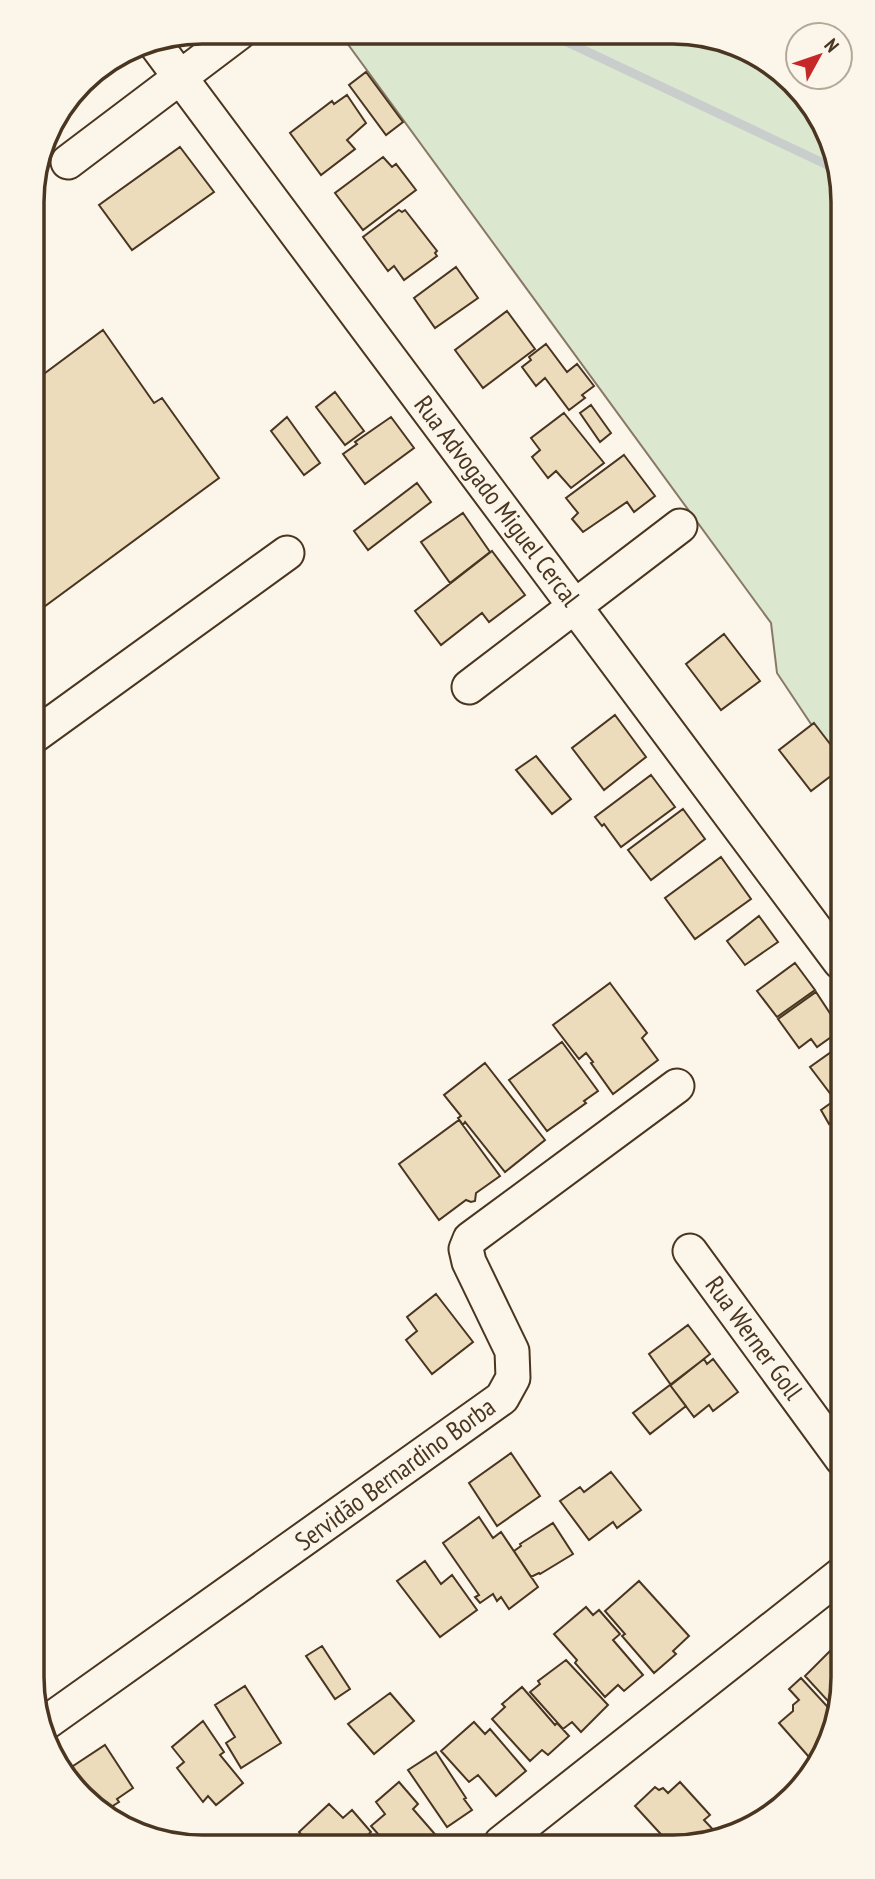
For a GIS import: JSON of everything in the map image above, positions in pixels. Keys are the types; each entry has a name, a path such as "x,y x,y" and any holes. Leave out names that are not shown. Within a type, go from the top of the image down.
{"street":[{"path":"68,162 224,44"},
{"name":"Rua Advogado Miguel Cercal","path":"160,50 831,949"},
{"path":"469,687 680,526"},
{"path":"44,729 286,553"},
{"name":"Servidão Bernardino Borba","path":"49,1720 502,1398 513,1378 512,1352 468,1262 466,1249 470,1239 677,1086"},
{"name":"Rua Werner Goll","path":"691,1251 831,1444"},
{"path":"511,1835 831,1582"}],"green space":[{"path":"348,44 694,45 724,52 752,65 770,76 799,105 819,141 830,181 831,744 817,733 777,673 771,623"}],"building":[{"path":"366,72 403,122 386,135 349,85"},
{"path":"347,95 366,123 347,140 355,149 321,175 290,133 332,101 334,104"},
{"path":"180,147 214,192 132,250 99,205"},
{"path":"383,157 392,167 396,164 416,190 363,230 335,193"},
{"path":"399,210 405,210 437,251 437,256 404,280 394,266 388,271 363,237"},
{"path":"456,267 478,298 435,328 414,298"},
{"path":"507,311 535,349 483,388 455,350"},
{"path":"103,330 154,403 162,398 219,478 44,607 44,374"},
{"path":"546,344 567,372 577,364 594,386 582,395 585,398 569,410 545,378 536,386 522,367 531,360 529,357"},
{"path":"335,392 364,431 345,445 316,407"},
{"path":"591,405 611,433 600,442 580,413"},
{"path":"564,413 604,463 571,488 556,471 548,478 532,457 540,450 531,438"},
{"path":"287,417 320,463 304,475 271,431"},
{"path":"391,417 414,448 365,484 343,454 357,444 355,442"},
{"path":"624,455 655,496 634,512 627,502 583,532 572,519 578,513 566,498"},
{"path":"417,483 431,502 368,550 354,531"},
{"path":"463,513 490,552 450,583 421,542"},
{"path":"492,551 525,595 489,622 482,613 441,645 415,611"},
{"path":"724,634 760,681 721,710 686,664"},
{"path":"615,715 646,757 604,790 572,748"},
{"path":"814,723 831,745 831,776 811,791 779,750"},
{"path":"536,756 571,799 552,814 516,770"},
{"path":"651,775 675,807 621,847 604,824 602,826 595,817"},
{"path":"683,809 705,839 651,880 628,850"},
{"path":"721,857 751,899 695,939 665,898"},
{"path":"759,916 778,942 745,965 727,941"},
{"path":"795,963 815,990 777,1017 757,991"},
{"path":"610,983 647,1033 642,1038 658,1060 613,1094 586,1053 579,1059 553,1025"},
{"path":"816,992 831,1015 831,1037 817,1047 811,1039 799,1048 778,1019"},
{"path":"562,1042 598,1091 547,1131 509,1080"},
{"path":"831,1052 831,1095 810,1067"},
{"path":"485,1063 545,1140 505,1172 465,1122 463,1125 458,1118 461,1116 444,1095"},
{"path":"831,1103 829,1124 821,1110"},
{"path":"459,1120 500,1176 476,1193 475,1201 466,1200 439,1220 399,1164"},
{"path":"436,1294 473,1342 432,1374 406,1340 417,1331 407,1317"},
{"path":"688,1325 710,1354 671,1385 649,1354"},
{"path":"704,1359 707,1364 713,1359 738,1392 713,1411 709,1405 694,1417 670,1385"},
{"path":"670,1385 686,1406 650,1434 633,1413"},
{"path":"511,1453 540,1496 497,1526 469,1483"},
{"path":"611,1472 641,1510 617,1528 613,1522 589,1540 560,1501 580,1487 584,1492"},
{"path":"479,1517 493,1538 501,1532 538,1587 509,1609 501,1597 497,1601 493,1594 480,1603 475,1597 479,1595 443,1543"},
{"path":"553,1523 573,1554 531,1577 514,1551 520,1544"},
{"path":"425,1561 441,1584 452,1575 477,1610 440,1637 397,1581"},
{"path":"639,1581 689,1636 673,1651 676,1654 654,1673 622,1636 625,1634 605,1611"},
{"path":"586,1607 593,1615 599,1610 620,1634 613,1640 643,1675 624,1691 618,1685 605,1697 554,1634"},
{"path":"322,1646 350,1689 335,1699 306,1656"},
{"path":"831,1650 829,1702 805,1676"},
{"path":"566,1660 608,1705 581,1732 572,1722 563,1729 530,1692 540,1684 538,1681"},
{"path":"801,1678 828,1707 823,1728 809,1757 779,1723 793,1711 793,1705 799,1700 789,1689"},
{"path":"245,1686 281,1743 241,1768 226,1743 235,1737 215,1705"},
{"path":"522,1687 555,1725 557,1723 569,1736 548,1755 542,1750 530,1761 492,1719 505,1707 502,1704"},
{"path":"390,1693 414,1721 374,1754 348,1724"},
{"path":"203,1721 224,1752 220,1755 243,1783 216,1805 208,1796 203,1802 177,1768 184,1762 172,1747"},
{"path":"474,1722 485,1734 490,1729 526,1771 496,1796 478,1775 469,1782 441,1751"},
{"path":"105,1745 133,1788 117,1799 119,1802 111,1807 90,1789 72,1767"},
{"path":"436,1752 472,1810 447,1827 408,1770"},
{"path":"399,1782 418,1804 413,1809 436,1835 379,1835 371,1826 385,1814 376,1802"},
{"path":"680,1782 710,1815 704,1820 714,1830 662,1835 635,1806 655,1787 659,1790 663,1788 668,1793"},
{"path":"329,1804 343,1818 352,1810 371,1832 368,1835 302,1835 299,1832"}],"waterway":[{"path":"571,44 827,165"}]}
